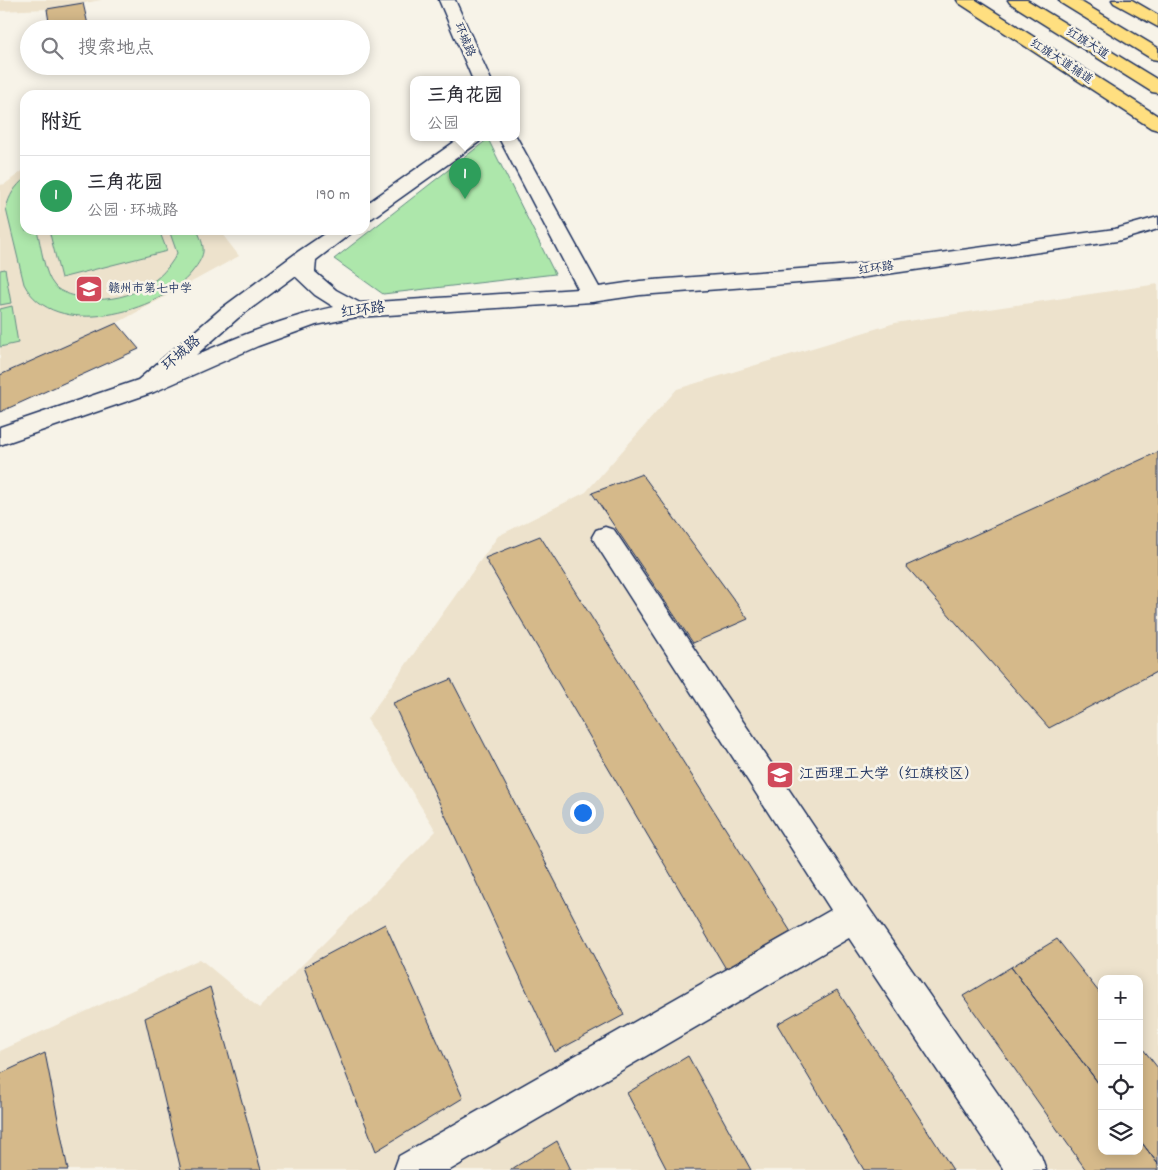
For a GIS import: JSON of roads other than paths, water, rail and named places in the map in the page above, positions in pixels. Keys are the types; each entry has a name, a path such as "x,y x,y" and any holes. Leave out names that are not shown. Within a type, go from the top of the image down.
{"main road":[{"name":"红旗大道辅道","path":"965,0 1158,124"},
{"name":"红旗大道","path":"1068,0 1158,55"},
{"path":"1120,0 1158,22"},
{"name":"红旗大道","path":"1018,1 1158,88"}],"street":[{"name":"环城路","path":"447,0 480,76"},
{"path":"370,210 468,141"},
{"path":"510,141 592,295"},
{"name":"红环路","path":"146,386 250,342 312,319 357,310 592,295 640,288 852,272 1117,235 1158,223"},
{"name":"环城路","path":"0,436 146,386 230,312 335,235"},
{"name":"红环路","path":"592,295 644,300 849,284 1055,256 1130,244 1158,236"},
{"path":"306,256 304,273 315,285 331,298 357,310"},
{"path":"605,537 854,916 1027,1170"},
{"path":"413,1170 854,916"}],"place":[{"name":"三角花园","path":"465,199"},
{"name":"赣州市第七中学","path":"89,289"},
{"name":"江西理工大学（红旗校区）","path":"780,775"}]}
